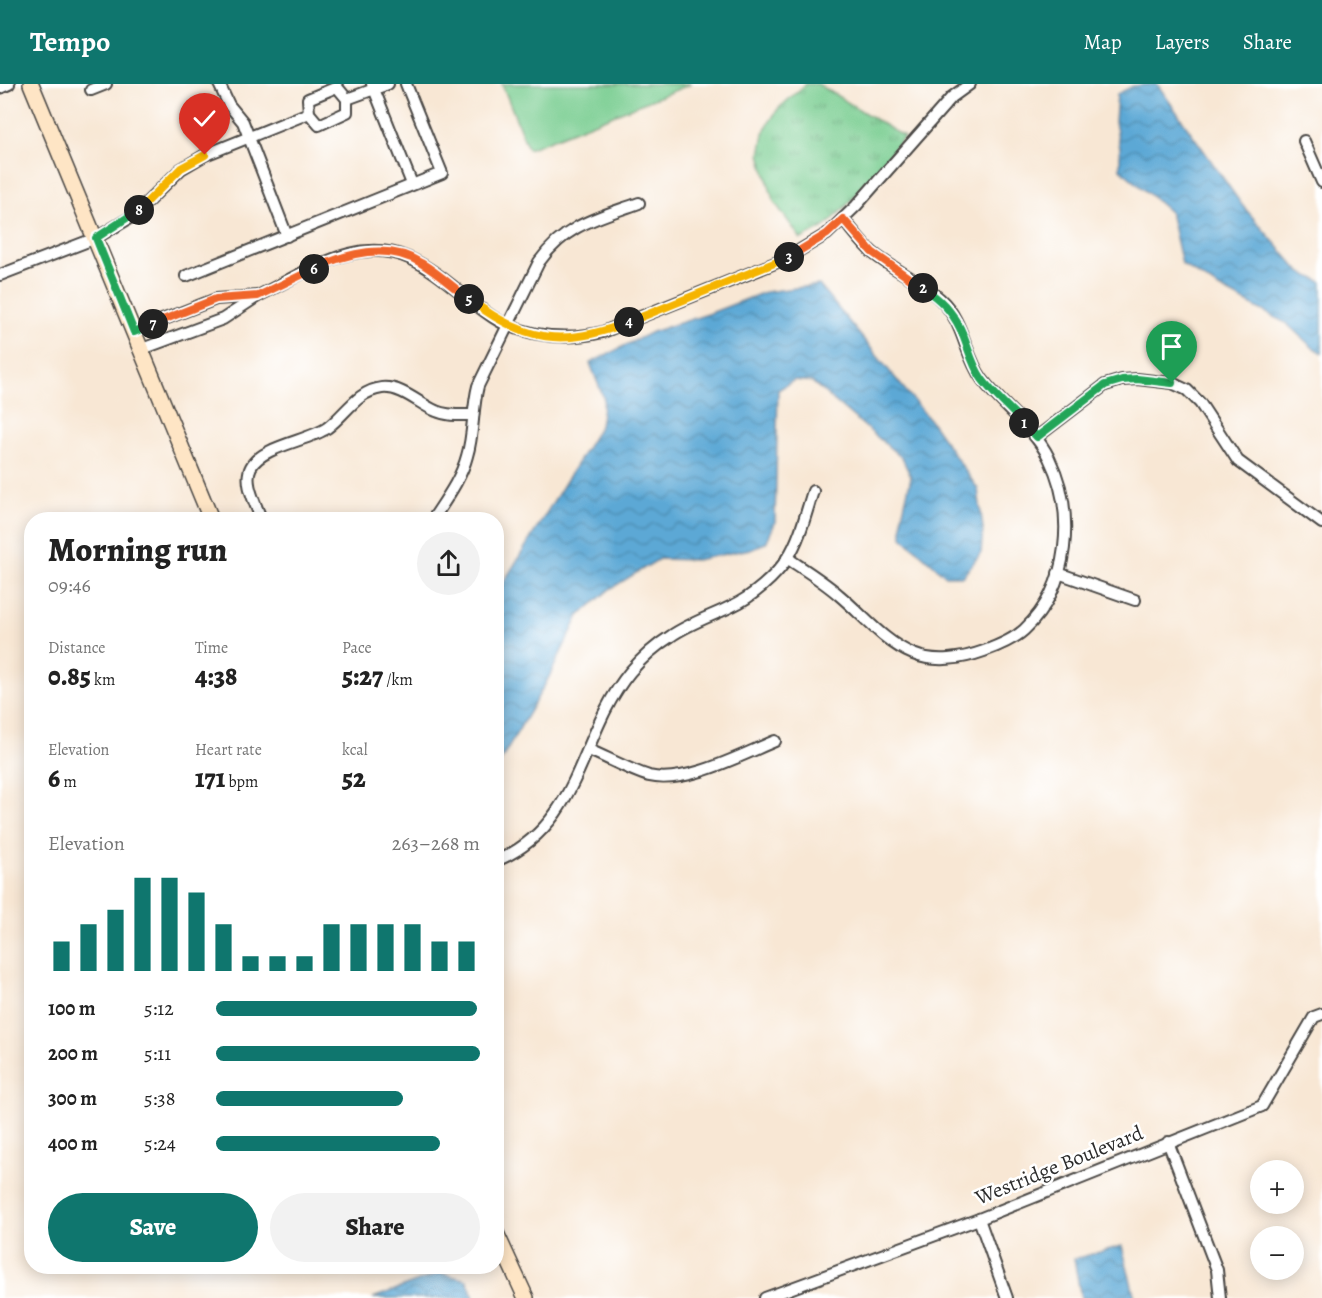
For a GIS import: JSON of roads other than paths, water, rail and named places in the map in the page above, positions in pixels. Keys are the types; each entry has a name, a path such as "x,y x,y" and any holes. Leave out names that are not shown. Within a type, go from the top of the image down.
{"main road":[{"path":"31,84 208,512"},
{"path":"504,1250 526,1298"}],"street":[{"path":"0,88 9,84"},
{"path":"91,90 106,84"},
{"path":"219,84 229,105 243,122 287,236"},
{"path":"347,99 373,86 388,84"},
{"path":"186,276 442,173 406,84"},
{"path":"142,349 223,319 258,296 331,261 350,254 384,252 420,262 483,310 525,332 556,338 583,337 603,332 785,259 827,234 856,207 952,97 970,84"},
{"path":"373,86 412,184"},
{"path":"337,87 347,99 347,112 319,124 309,113 308,99 337,87"},
{"path":"0,275 96,238 133,216 181,168 205,155 309,113"},
{"path":"1304,141 1322,182"},
{"path":"438,512 468,455 478,386 539,262 550,247 580,225 639,203"},
{"path":"787,558 839,595 894,643 914,654 936,659 976,654 1001,645 1023,631 1041,610 1055,584 1062,559 1066,530 1064,507 1050,461 1037,437 982,379 951,311 939,299 872,252 843,219"},
{"path":"134,332 216,299 258,296"},
{"path":"1037,437 1105,385 1137,379 1172,383 1187,390 1200,403 1238,461 1322,523"},
{"path":"259,512 249,484 249,471 252,465 265,454 327,428 358,398 371,391 381,388 392,389 436,411 446,414 472,415"},
{"path":"504,856 525,844 562,806 614,694 646,654 689,625 735,605 777,571 787,558 801,528 813,491"},
{"path":"1058,573 1135,600"},
{"path":"589,750 650,776 666,777 693,773 775,741"},
{"name":"Westridge Boulevard","path":"765,1298 979,1219 1262,1106 1314,1017 1322,1014"},
{"path":"1168,1142 1217,1270 1220,1298"},
{"path":"979,1219 1007,1298"}],"water":[{"path":"1157,84 1242,205 1300,272 1322,282 1322,353 1286,323 1217,287 1182,264 1170,212 1120,169 1120,148 1115,122 1117,94 1133,86"},
{"path":"819,285 933,424 978,489 983,529 981,553 963,576 946,576 902,537 902,516 911,477 902,458 812,382 794,380 778,390 775,523 766,543 750,549 696,560 659,559 610,589 579,616 546,683 504,755 504,582 600,426 604,399 590,363 652,332 765,292"},
{"path":"1122,1246 1135,1298 1081,1298 1074,1259"},
{"path":"437,1274 444,1274 467,1280 474,1298 373,1298"}]}
